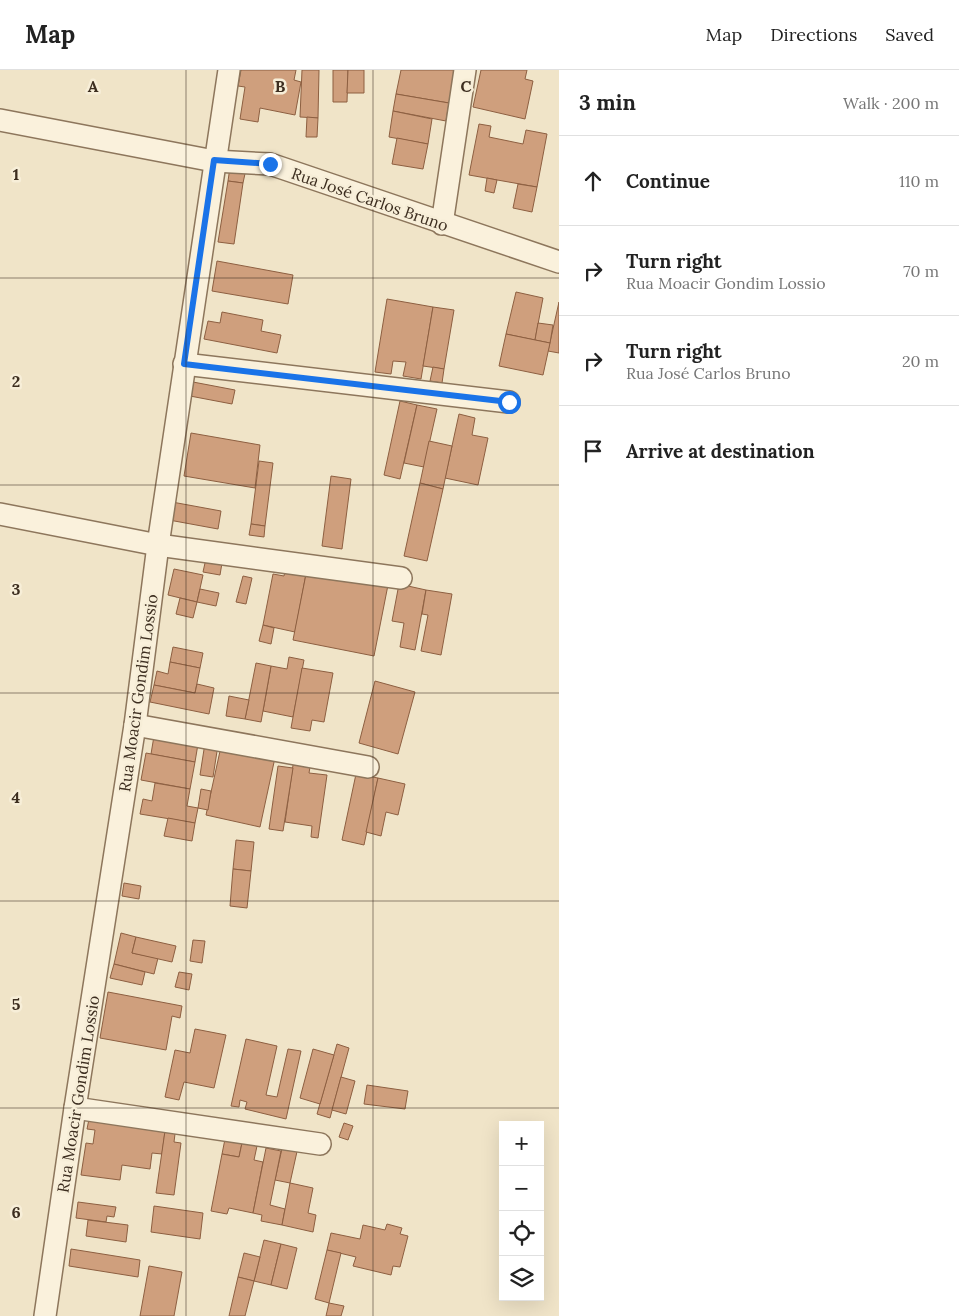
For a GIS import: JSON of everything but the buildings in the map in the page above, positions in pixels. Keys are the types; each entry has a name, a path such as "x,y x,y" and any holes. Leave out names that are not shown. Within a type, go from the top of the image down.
{"street":[{"name":"Rua Moacir Gondim Lossio","path":"45,1316 74,1108 135,725 158,545 214,160 229,70"},
{"path":"442,224 464,70"},
{"name":"Rua José Carlos Bruno","path":"0,120 214,160 270,164 442,224 559,262"},
{"path":"184,364 509,402"},
{"path":"0,514 158,545 401,578"},
{"path":"135,725 368,767"},
{"path":"74,1108 320,1144"}],"route":[{"path":"270,164 214,160 184,364 509,402"}]}
